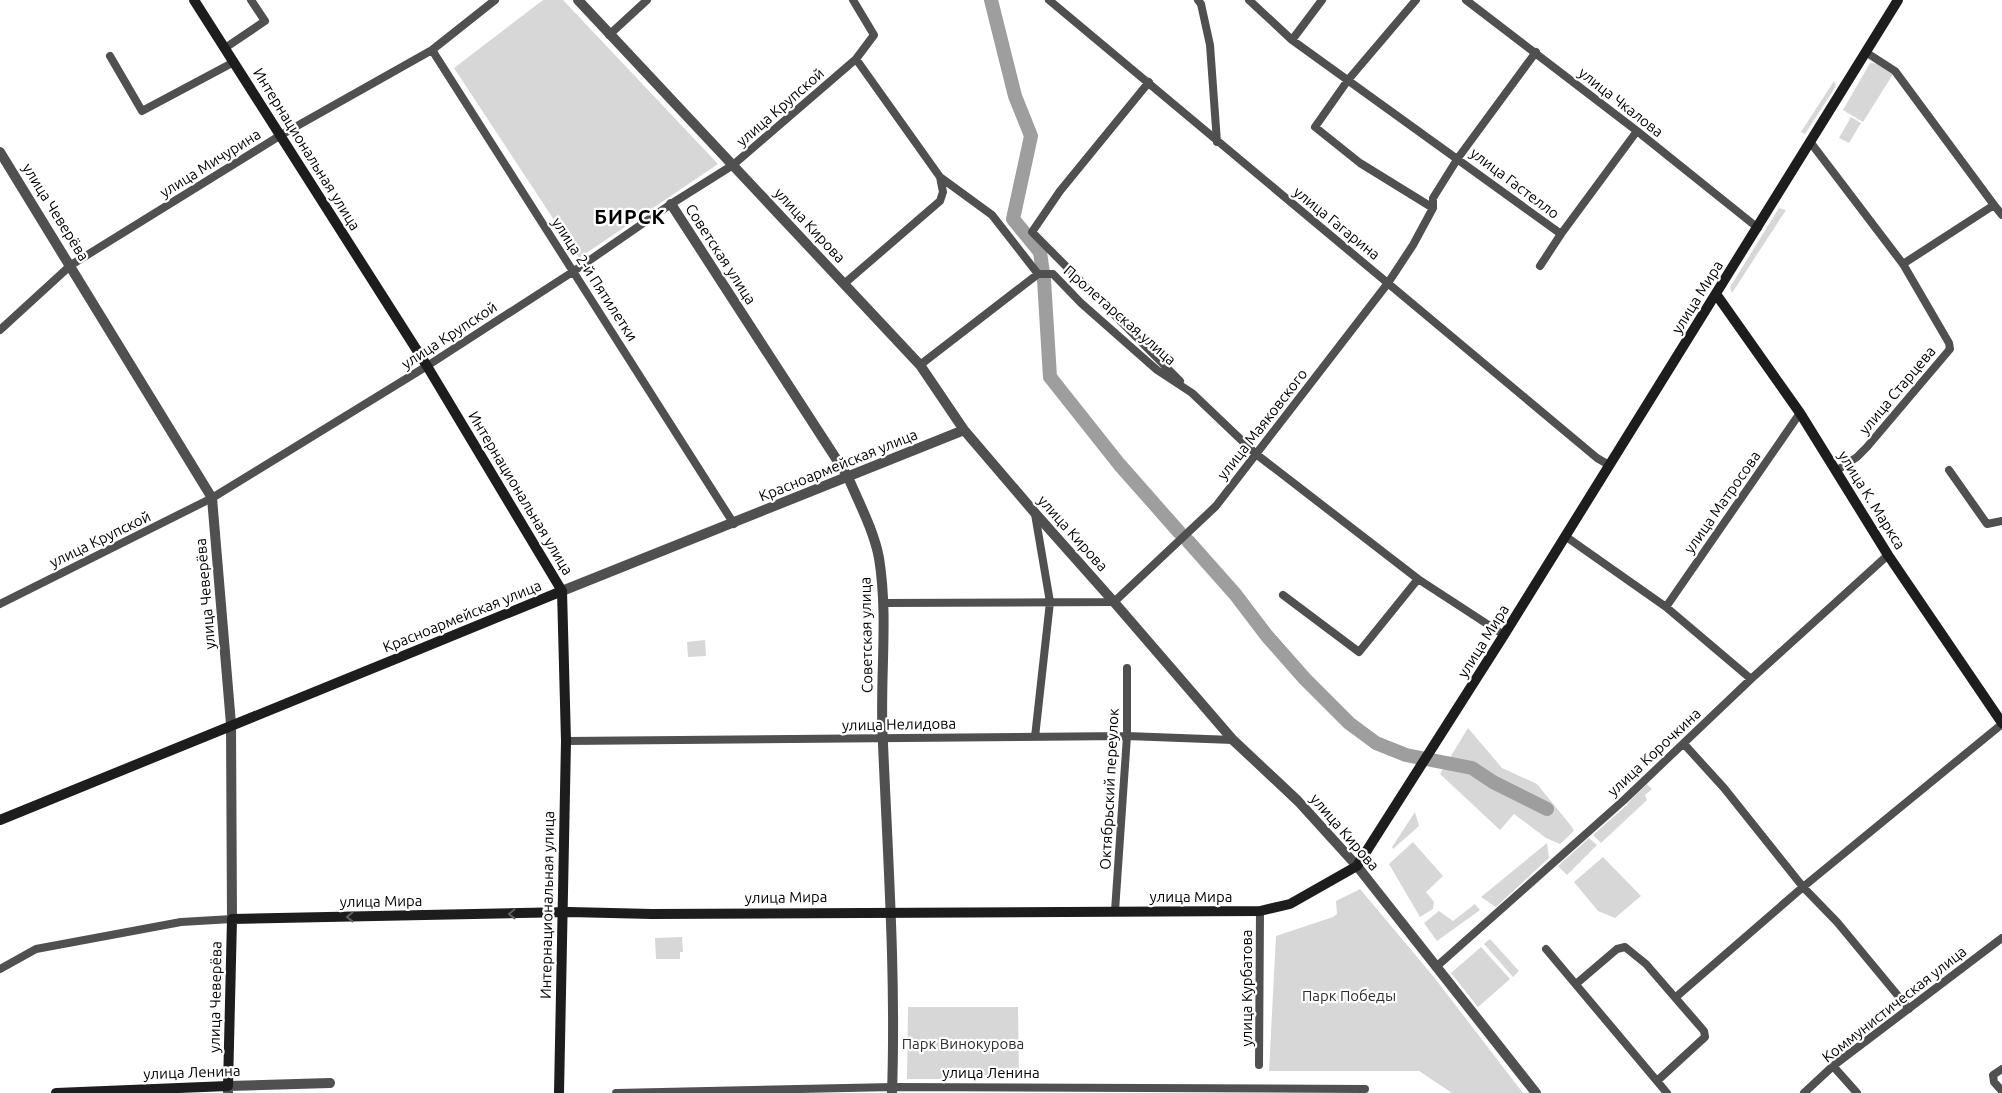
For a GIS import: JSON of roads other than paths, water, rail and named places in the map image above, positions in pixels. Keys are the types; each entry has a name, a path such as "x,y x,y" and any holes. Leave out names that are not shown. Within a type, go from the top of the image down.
{"main road":[{"name":"Интернациональная улица","path":"194,0 427,366 562,591 566,742 561,912 559,1093"},
{"name":"улица Мира","path":"232,918 561,912 652,914 891,911 1260,911 1290,904 1357,866 1504,635 1867,53 1898,0"},
{"name":"улица К. Маркса","path":"1716,294 1800,413 1888,555 2002,723"},
{"name":"Красноармейская улица","path":"0,820 231,724 305,696 562,591"},
{"name":"улица Чеверёва","path":"228,1089 232,918"},
{"name":"улица Ленина","path":"56,1093 228,1089"}],"street":[{"path":"225,48 265,21 252,0"},
{"name":"улица Мичурина","path":"0,330 72,266 281,135 432,50 495,0"},
{"name":"улица Кирова","path":"578,0 920,365 964,430 1233,740 1298,801 1357,866 1536,1093"},
{"path":"609,35 647,0"},
{"name":"улица Крупской","path":"0,604 212,498 427,366 733,165 856,59 874,35 853,0"},
{"name":"улица Гагарина","path":"1049,0 1597,458 1609,465"},
{"path":"1198,0 1201,4 1210,45 1217,142"},
{"path":"1292,40 1322,0"},
{"path":"1416,0 1348,80 1315,127 1360,163 1433,208"},
{"name":"улица Чкалова","path":"1466,0 1636,130 1758,228"},
{"name":"улица Гастелло","path":"1254,1 1292,40 1561,234 1636,130"},
{"name":"улица 2-й Пятилетки","path":"432,50 734,524"},
{"name":"улица Маяковского","path":"1114,602 1216,506 1388,283 1413,245 1433,208 1433,198 1458,158 1536,52"},
{"path":"1867,53 1895,71 2002,215"},
{"name":"Интернациональная улица","path":"110,56 142,111 234,62"},
{"name":"Пролетарская улица","path":"856,59 940,178 992,215 1038,274 1053,274 1081,303 1158,370 1192,393"},
{"name":"Пролетарская улица","path":"1148,82 1060,191 1032,232 1192,393 1256,454 1418,579 1504,635"},
{"name":"улица Старцева","path":"1811,143 1902,264 1949,343 1950,349 1867,447 1836,471"},
{"name":"улица Чеверёва","path":"0,152 72,266 212,498 231,724 232,918"},
{"path":"845,283 940,201 943,192 940,178"},
{"name":"Советская улица","path":"671,204 848,477 865,516 879,557 883,603 882,738 893,922 893,1090"},
{"path":"1902,264 1994,205"},
{"path":"1540,266 1561,234"},
{"path":"920,365 1038,274"},
{"name":"улица Матросова","path":"1666,607 1800,413"},
{"name":"Красноармейская улица","path":"562,591 734,524 964,430"},
{"path":"1949,470 1987,524 2002,521"},
{"path":"1035,513 1050,602 1035,737"},
{"path":"1565,536 1666,607 1751,679"},
{"name":"улица Корочкина","path":"1436,967 1684,744 1751,679 1888,555"},
{"path":"1283,595 1359,652 1418,579"},
{"path":"883,603 1114,602"},
{"name":"Октябрьский переулок","path":"1116,911 1127,736 1127,668"},
{"path":"1676,997 1803,887 2002,723"},
{"name":"улица Нелидова","path":"566,742 1127,736 1233,740"},
{"path":"1684,744 1724,788 1803,887 1837,922 1908,1008"},
{"name":"улица Курбатова","path":"1259,1064 1260,911"},
{"name":"улица Мира","path":"0,969 36,949 181,922 232,918"},
{"name":"Коммунистическая улица","path":"1804,1093 1834,1066 1908,1008 2002,938"},
{"path":"1576,984 1617,949 1625,947 1646,964 1676,997 1704,1031 1705,1037 1656,1081"},
{"path":"1546,949 1666,1093"},
{"path":"1834,1066 1858,1093"},
{"path":"2002,1069 1993,1075 1994,1082 2002,1091"},
{"name":"улица Ленина","path":"228,1089 330,1088"},
{"name":"улица Ленина","path":"616,1093 893,1090 1271,1091 1365,1089"}],"waterway":[{"path":"991,0 1015,96 1031,136 1013,219 1040,252 1044,280 1050,377 1119,464 1179,532"},
{"path":"1188,541 1235,594 1267,636 1305,679 1349,723 1376,743 1406,755 1472,768 1493,782 1547,809"}],"district":[{"name":"БИРСК","path":"630,216"}],"park label":[{"name":"Парк Победы","path":"1349,995"},
{"name":"Парк Винокурова","path":"963,1043"}]}
